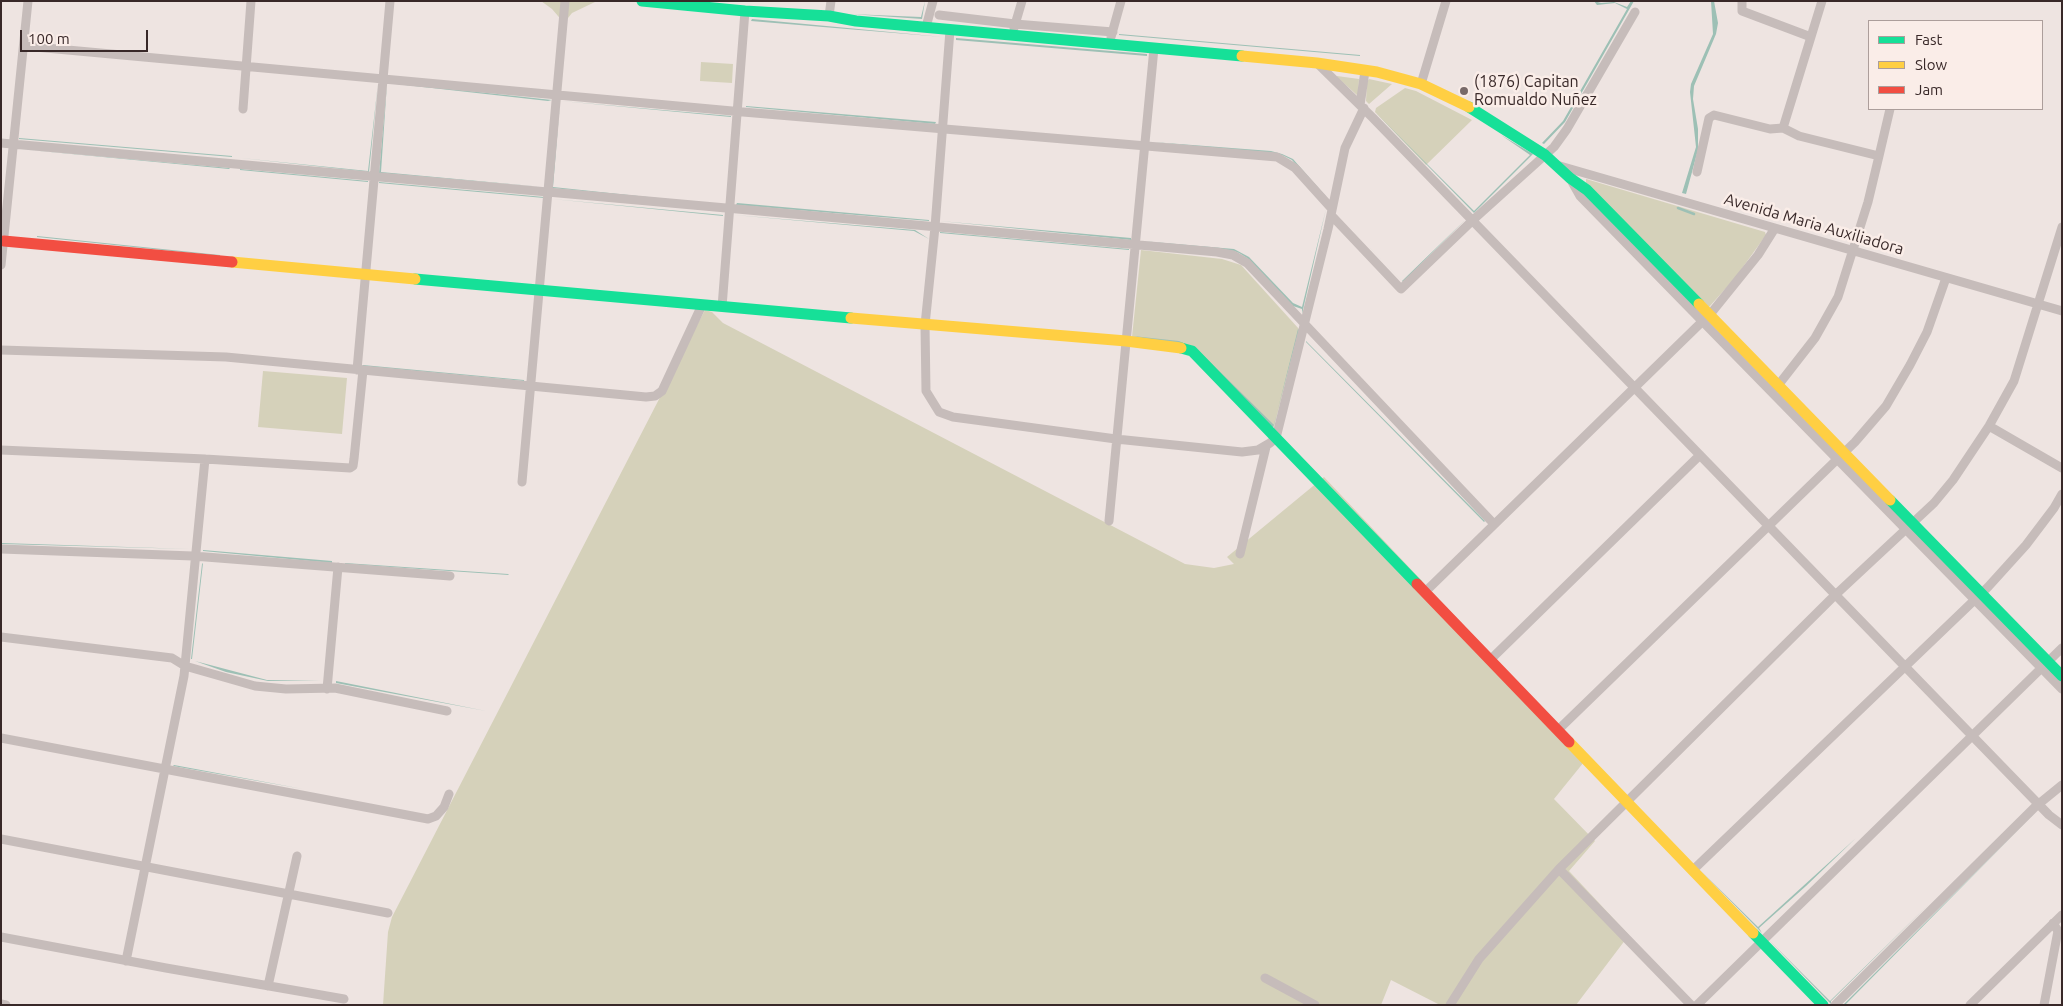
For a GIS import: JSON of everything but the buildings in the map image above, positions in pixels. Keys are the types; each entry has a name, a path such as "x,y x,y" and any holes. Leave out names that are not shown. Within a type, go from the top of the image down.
{"street":[{"path":"1,265 28,1"},
{"path":"243,109 251,1"},
{"path":"1,450 205,459 350,468 353,466 366,274 390,1"},
{"path":"522,482 565,1"},
{"path":"642,1 745,11 830,16 856,21 950,30 1112,32"},
{"path":"830,16 831,1"},
{"path":"926,27 935,14 933,1"},
{"path":"1014,30 1022,1"},
{"path":"1109,44 1121,1"},
{"path":"1421,84 1446,1"},
{"path":"1742,1 1742,11 1811,37"},
{"path":"1783,128 1822,1"},
{"path":"722,307 745,11"},
{"path":"24,46 737,112 943,128 1277,158 1294,168 1401,289 1473,220 1554,147 1568,128 1635,12"},
{"path":"935,14 1014,30 1109,44 1318,64 1365,71 1421,84 1464,104 1545,155 1570,178 1587,190 1706,318 2044,665 2062,689"},
{"path":"950,30 935,227 925,325 926,391 939,412 953,417 1116,439 1242,452 1266,447 1276,438 1345,148 1362,106 1365,71"},
{"path":"1109,521 1154,48"},
{"path":"1318,64 1362,106 2039,805 2062,826"},
{"path":"1775,389 1814,338 1829,314 1842,287 1868,202 1890,110"},
{"path":"1698,172 1709,118 1714,115 1770,129 1783,128 1799,136 1879,156"},
{"path":"1,143 1233,255 1247,264 1494,524"},
{"name":"Avenida Maria Auxiliadora","path":"1559,166 2062,311"},
{"path":"1450,1005 1479,959 1559,869 1836,595 1934,503 1953,480 1989,426 2017,374 2062,227"},
{"path":"1424,592 1706,318 1758,255 1775,228"},
{"path":"4,241 1126,342 1175,347 1192,352 1823,1005"},
{"path":"1558,730 1841,456 1886,406 1927,332 1946,278"},
{"path":"1,350 226,357 646,397 655,396 662,391 702,305"},
{"path":"1989,426 2062,468"},
{"path":"1240,554 1266,447"},
{"path":"1490,660 1700,455"},
{"path":"126,960 185,666 205,459"},
{"path":"1693,870 1978,597 2026,545 2054,508 2062,494"},
{"path":"1,549 196,556 450,576"},
{"path":"327,689 338,566"},
{"path":"1,637 172,658 185,666 256,686 272,688 335,688 447,711"},
{"path":"1697,1005 1761,940 2062,648"},
{"path":"2044,665 2062,676"},
{"path":"1,738 428,820 436,816 444,807 449,794"},
{"path":"1835,1005 2039,805 2062,785"},
{"path":"1,839 388,913"},
{"path":"268,986 287,893 297,856"},
{"path":"1559,869 1691,1005"},
{"path":"1970,1005 2062,915"},
{"path":"2044,1005 2058,955 2058,931 2053,923"},
{"path":"1,937 344,999"},
{"path":"1265,978 1315,1005"},
{"path":"1,1004 6,1005"}],"shaded area":[{"path":"541,1 595,2 572,13 564,23 552,9"},
{"path":"925,1 922,19 851,14 921,17"},
{"path":"1594,1 1601,3 1614,2 1627,7 1631,1 1634,1 1565,122 1544,144 1542,143 1563,121 1627,9 1615,3 1597,5"},
{"path":"1711,1 1714,1 1718,23 1716,34 1694,86 1693,99 1698,129 1698,150 1686,194 1682,193 1696,147 1690,92 1691,84 1713,34"},
{"path":"752,19 943,37 751,21"},
{"path":"1119,34 1360,56 1119,35"},
{"path":"956,38 1147,54 1147,56 956,40"},
{"path":"701,62 733,64 732,83 700,81"},
{"path":"1337,77 1359,79 1358,96"},
{"path":"1369,79 1392,84 1369,104 1366,101 1367,82"},
{"path":"387,82 552,100 387,83 381,172 543,187 379,173"},
{"path":"378,83 369,172 241,158 368,171"},
{"path":"1405,88 1416,91 1472,120 1426,165 1375,112 1376,108"},
{"path":"561,101 731,116 731,117"},
{"path":"560,103 553,187 724,205 552,188"},
{"path":"746,106 936,122 935,124"},
{"path":"1376,113 1474,211 1530,155 1501,135 1533,154 1474,213"},
{"path":"19,139 232,156 232,157"},
{"path":"1153,142 1271,151 1282,154 1293,159 1330,201 1292,160 1282,155"},
{"path":"19,149 230,168 229,169"},
{"path":"240,170 368,181 368,182"},
{"path":"1586,179 1765,232 1766,235 1735,278 1709,307 1586,183"},
{"path":"379,183 544,197 544,198"},
{"path":"552,199 723,215 723,216"},
{"path":"737,203 929,220 929,221 736,205"},
{"path":"1326,209 1302,314 1302,309 1293,306 1247,258 1239,253 1142,241 1234,249 1249,257 1293,303 1302,307"},
{"path":"734,215 915,230 929,239 914,231"},
{"path":"1465,220 1403,282 1402,281"},
{"path":"940,221 1131,238 1131,240"},
{"path":"940,233 1129,249 1129,250"},
{"path":"37,237 220,255 220,256"},
{"path":"1141,250 1222,259 1241,265 1299,329 1274,427 1196,350 1132,337"},
{"path":"705,310 712,312 723,323 1185,564 1214,568 1234,564 1227,557 1324,477 1588,757 1554,799 1595,841 1569,871 1629,935 1576,1005 1440,1005 1391,980 1381,1005 383,1005 388,932 392,917"},
{"path":"1298,329 1299,330 1277,412"},
{"path":"1133,336 1179,341 1197,349 1274,425 1273,428 1196,349"},
{"path":"1306,342 1485,521 1484,522"},
{"path":"362,366 524,380 524,381"},
{"path":"263,371 347,378 342,434 258,427"},
{"path":"1,543 190,549 1,544"},
{"path":"203,551 332,561 332,563"},
{"path":"202,564 192,659 191,659"},
{"path":"345,564 508,574 509,575"},
{"path":"195,661 267,680 321,681 268,681 226,672"},
{"path":"336,681 486,711 336,683"},
{"path":"174,765 303,789 173,766"},
{"path":"2037,811 1845,1005 1843,1005"},
{"path":"1856,838 1759,928 1762,933 1699,869 1758,927"},
{"path":"1930,903 1831,1001 1831,1004 1768,939 1830,1001"}],"waterway":[{"path":"1678,208 1694,214"}],"traffic: fast":[{"path":"642,1 745,11 829,16 856,21 1242,56"},
{"path":"1469,107 1545,155 1570,178 1587,190 1699,304"},
{"path":"415,279 851,318"},
{"path":"1181,348 1192,351 1417,584"},
{"path":"1890,500 2062,676"},
{"path":"1753,933 1823,1005"}],"traffic: slow":[{"path":"1242,56 1317,63 1377,72 1421,84 1469,107"},
{"path":"232,262 415,279"},
{"path":"1699,304 1890,500"},
{"path":"851,318 1126,341 1181,348"},
{"path":"1569,742 1753,933"}],"traffic: jam":[{"path":"4,241 232,262"},
{"path":"1417,584 1569,742"}],"place":[{"name":"(1876) Capitan Romualdo Nuñez","path":"1464,91"}]}
